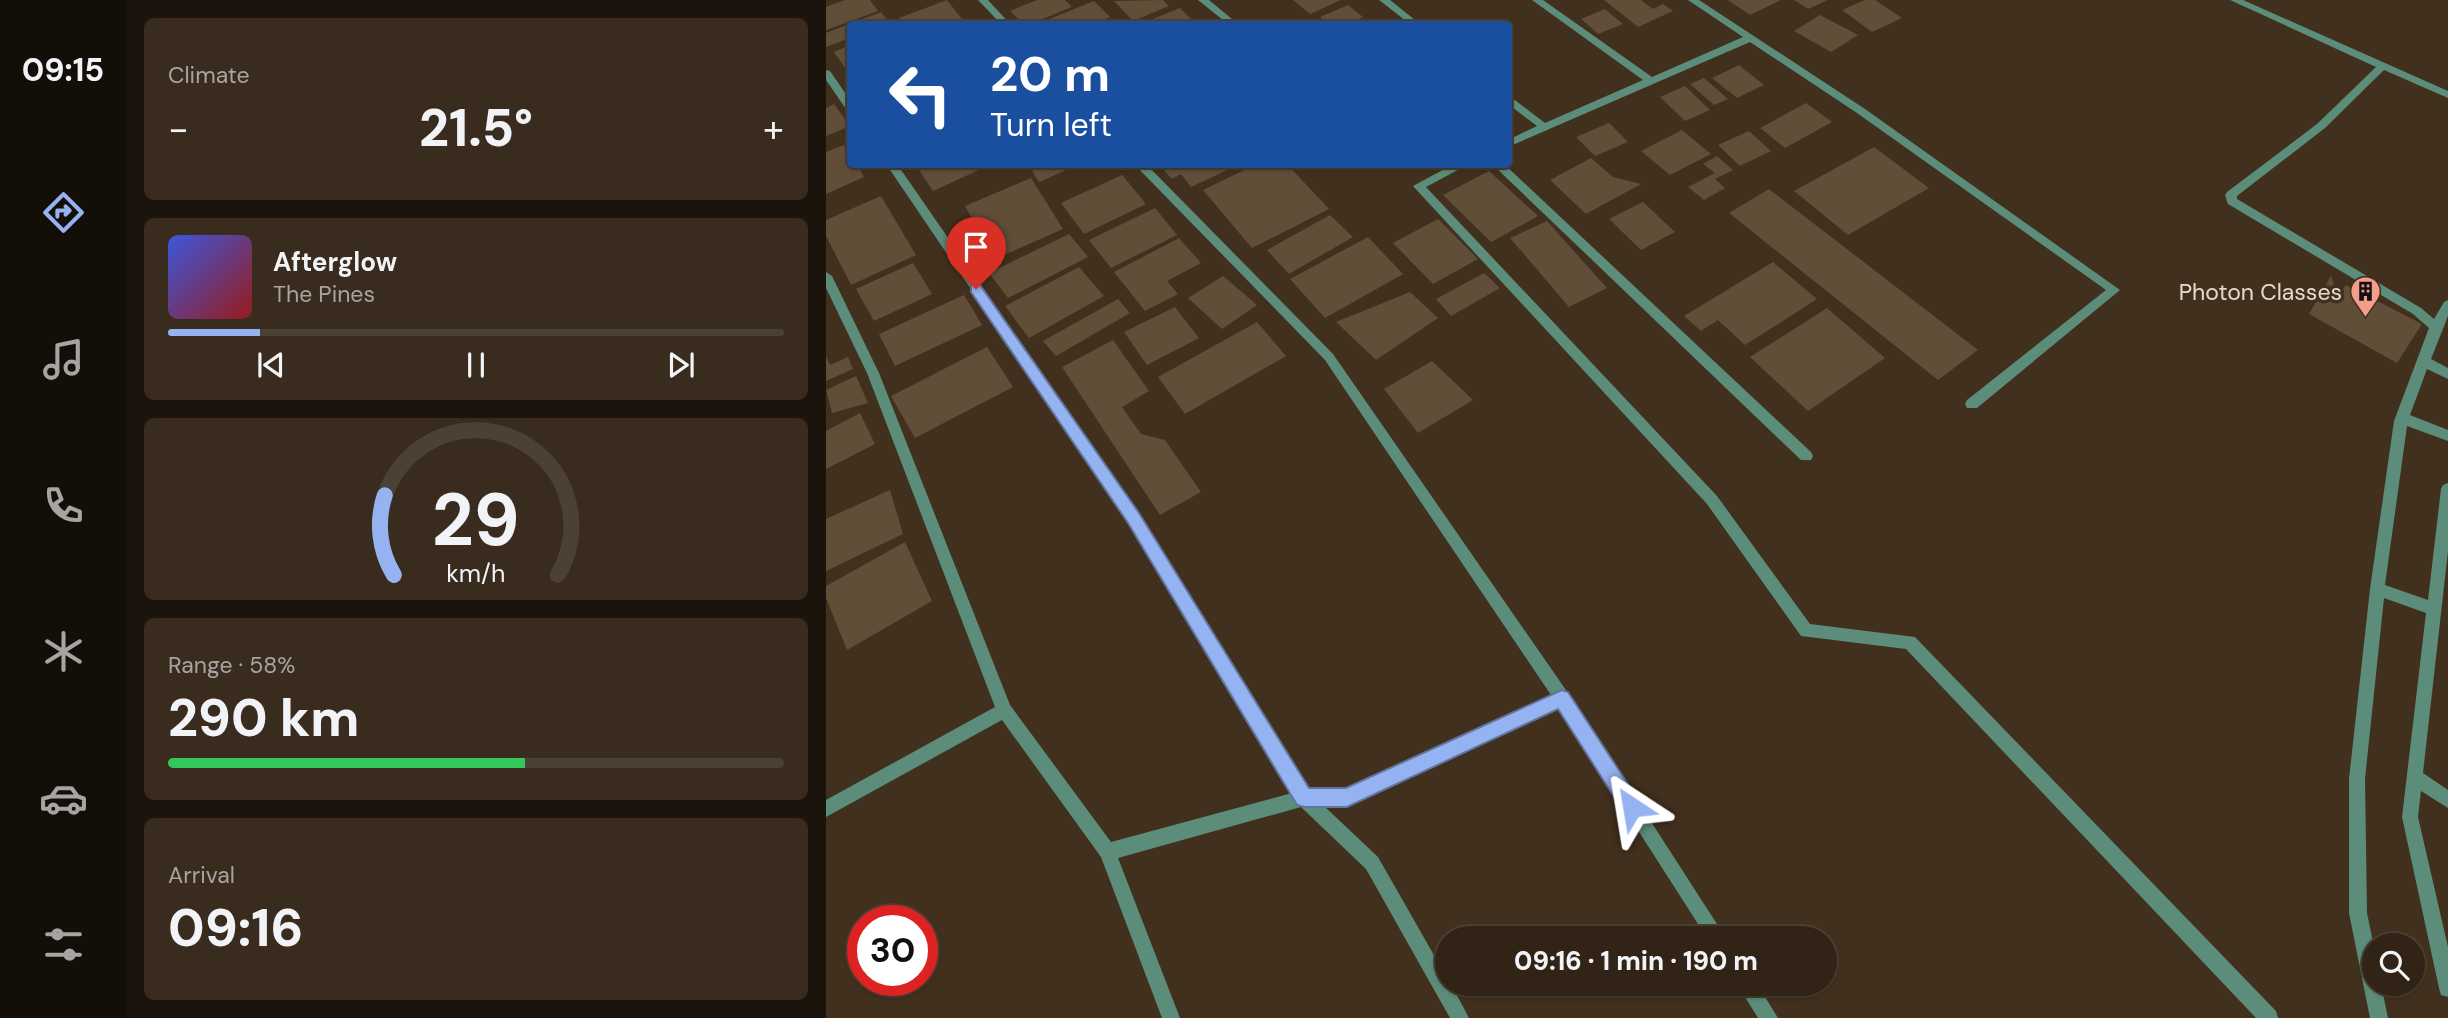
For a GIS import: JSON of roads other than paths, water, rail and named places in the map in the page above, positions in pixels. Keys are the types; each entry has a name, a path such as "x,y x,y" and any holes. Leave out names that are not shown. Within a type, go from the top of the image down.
{"street":[{"path":"983,0 1003,21"},
{"path":"1203,0 1229,21"},
{"path":"1384,0 1411,21"},
{"path":"1537,0 1651,81"},
{"path":"1693,0 1861,111 2114,290 1972,404"},
{"path":"2235,0 2448,95"},
{"path":"1512,142 1750,38"},
{"path":"2382,66 2320,126 2231,195 2232,201 2417,311 2436,327"},
{"path":"826,73 847,103"},
{"path":"1512,101 1544,127"},
{"path":"894,168 1133,518 1304,798 1372,863 1460,1018"},
{"path":"1143,168 1329,357 1562,698 1709,926"},
{"path":"1456,168 1419,186 1712,500 1806,631 1910,642 2269,1018"},
{"path":"1501,168 1805,457"},
{"path":"826,276 873,373 1004,710 1107,852 1171,1018"},
{"path":"2379,1018 2358,913 2357,779 2377,589 2402,418 2436,327 2448,305"},
{"path":"2424,361 2448,374"},
{"path":"2402,418 2448,436"},
{"path":"2448,489 2410,817 2448,988"},
{"path":"2377,589 2435,609"},
{"path":"1107,852 1304,798 1347,797 1562,698"},
{"path":"826,809 1004,710"},
{"path":"2415,777 2448,800"},
{"path":"1754,996 1769,1018"}],"place":[{"name":"Photon Classes","path":"2365,319"}]}
